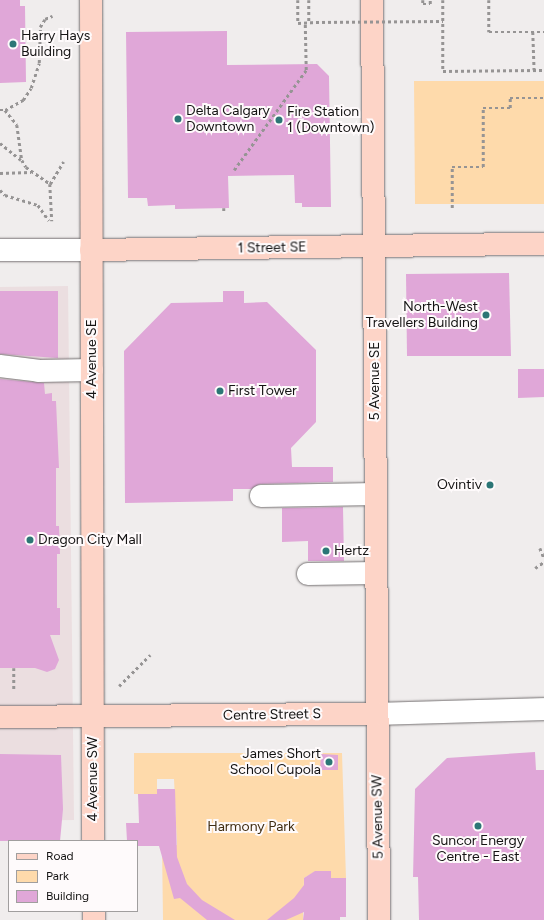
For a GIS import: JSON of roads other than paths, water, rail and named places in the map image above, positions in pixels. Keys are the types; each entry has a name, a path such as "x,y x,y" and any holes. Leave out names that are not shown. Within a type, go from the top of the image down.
{"main road":[{"name":"4 Avenue SE","path":"91,0 92,717"},
{"name":"5 Avenue SE","path":"372,0 377,714"},
{"name":"1 Street SE","path":"91,250 544,244"},
{"name":"Centre Street S","path":"0,717 377,714"},
{"name":"5 Avenue SW","path":"377,714 379,920"},
{"name":"4 Avenue SW","path":"92,717 93,840"}],"street":[{"name":"1 Street SE","path":"0,250 91,250"},
{"path":"0,366 38,371 92,370"},
{"path":"262,496 376,494"},
{"path":"308,574 376,573"},
{"name":"Centre Street S","path":"377,714 544,709"}],"place":[{"name":"Harry Hays Building","path":"13,44"},
{"name":"Delta Calgary Downtown","path":"178,119"},
{"name":"Fire Station 1 (Downtown)","path":"279,120"},
{"name":"North-West Travellers Building","path":"486,315"},
{"name":"First Tower","path":"220,391"},
{"name":"Ovintiv","path":"490,485"},
{"name":"Dragon City Mall","path":"30,540"},
{"name":"Hertz","path":"326,551"},
{"name":"James Short School Cupola","path":"329,762"},
{"name":"Suncor Energy Centre - East","path":"478,826"}],"park label":[{"name":"Harmony Park","path":"251,827"}]}
